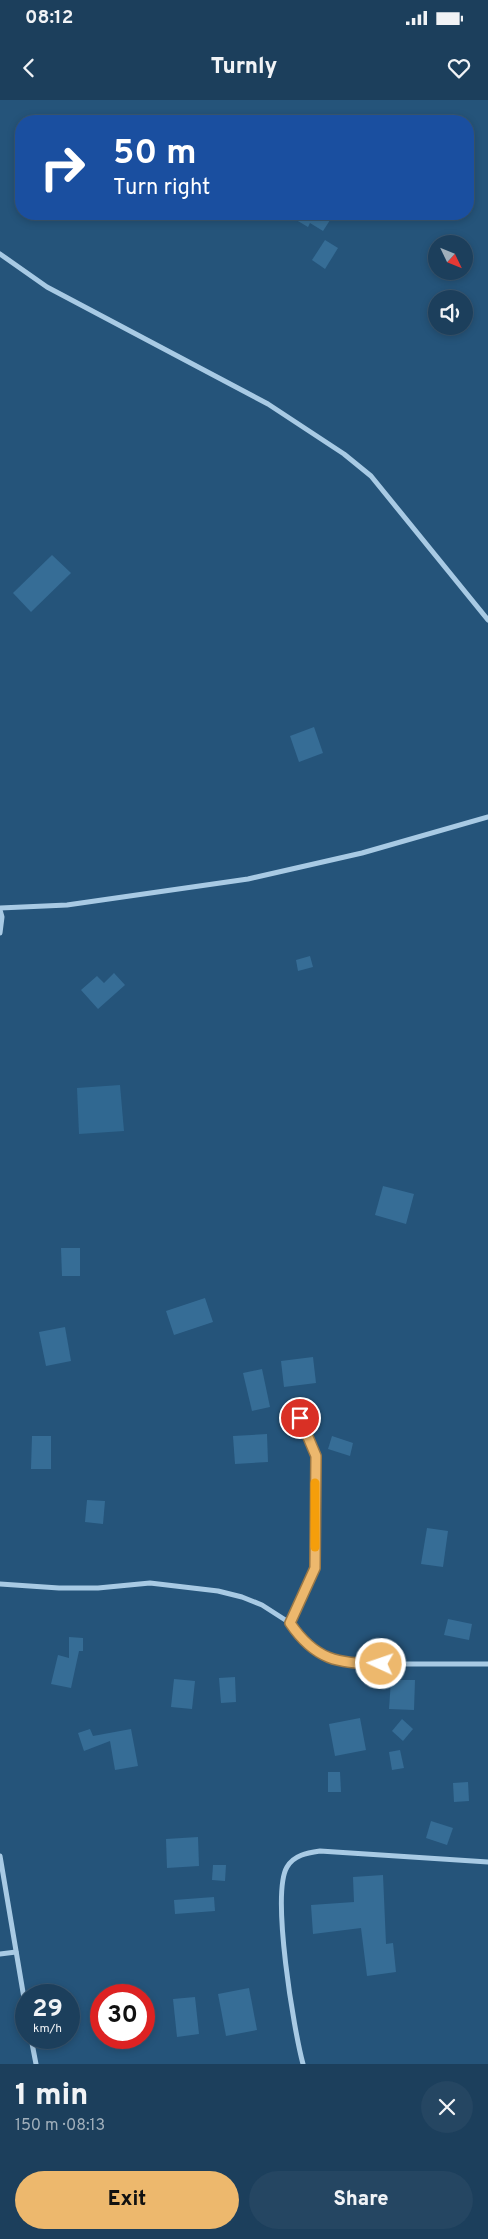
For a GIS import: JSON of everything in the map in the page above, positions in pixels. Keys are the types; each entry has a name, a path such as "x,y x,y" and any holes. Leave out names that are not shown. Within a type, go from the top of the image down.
{"street":[{"path":"0,254 47,287 268,404 344,454 371,476 488,620"},
{"path":"0,933 2,916 0,909 67,905 248,879 362,853 488,817"},
{"path":"290,1623 315,1568 316,1456 300,1418"},
{"path":"0,1584 59,1588 98,1588 150,1582 188,1586 242,1597 262,1605 290,1623 300,1639 313,1651 336,1660 367,1664 488,1664"},
{"path":"303,2064 283,1943 282,1896 287,1867 300,1854 320,1850 488,1862"},
{"path":"0,1856 22,1984"},
{"path":"0,1954 16,1952"},
{"path":"33,2049 36,2064"}],"shaded area":[{"path":"120,1085 124,1131 79,1134 77,1088"}],"building":[{"path":"296,220 330,220 323,231 310,223 308,227"},
{"path":"325,240 338,248 325,269 312,260"},
{"path":"52,555 71,573 31,612 13,593"},
{"path":"314,727 323,753 299,762 290,736"},
{"path":"310,956 313,967 298,971 296,960"},
{"path":"114,973 125,985 98,1009 81,990 97,976 104,983"},
{"path":"383,1186 414,1194 406,1224 375,1215"},
{"path":"61,1248 80,1248 80,1276 62,1276"},
{"path":"205,1298 213,1322 174,1335 166,1311"},
{"path":"65,1327 71,1361 46,1366 39,1332"},
{"path":"313,1357 316,1383 284,1387 281,1361"},
{"path":"262,1369 270,1407 252,1411 243,1373"},
{"path":"267,1434 268,1462 235,1464 233,1436"},
{"path":"32,1436 51,1436 51,1469 31,1469"},
{"path":"332,1436 353,1443 350,1456 328,1449"},
{"path":"87,1500 105,1501 103,1524 85,1522"},
{"path":"427,1528 448,1531 443,1567 421,1564"},
{"path":"448,1619 472,1624 469,1640 444,1635"},
{"path":"69,1637 83,1638 83,1651 79,1651 71,1688 51,1684 58,1655 69,1658"},
{"path":"235,1677 236,1702 221,1703 219,1678"},
{"path":"174,1679 195,1681 192,1709 171,1707"},
{"path":"391,1680 415,1680 414,1710 389,1709"},
{"path":"360,1718 366,1750 335,1756 329,1724"},
{"path":"402,1719 413,1729 403,1741 392,1731"},
{"path":"90,1729 93,1736 131,1729 138,1766 115,1770 110,1741 84,1751 78,1733"},
{"path":"400,1750 404,1768 392,1770 389,1752"},
{"path":"328,1772 340,1772 341,1792 328,1792"},
{"path":"468,1782 469,1801 454,1802 453,1783"},
{"path":"431,1821 453,1828 447,1845 426,1838"},
{"path":"198,1837 199,1866 167,1868 166,1839"},
{"path":"213,1865 226,1865 225,1881 212,1880"},
{"path":"383,1875 386,1944 393,1943 396,1972 367,1976 361,1928 313,1934 311,1905 354,1902 353,1877"},
{"path":"214,1897 215,1911 175,1914 174,1900"},
{"path":"249,1988 257,2030 226,2036 218,1994"},
{"path":"195,1997 199,2034 177,2037 173,1999"}],"slow traffic":[{"path":"315,1483 315,1547"}],"route":[{"path":"300,1418 316,1456 315,1568 290,1623 300,1639 313,1651 336,1660 381,1664"}]}
